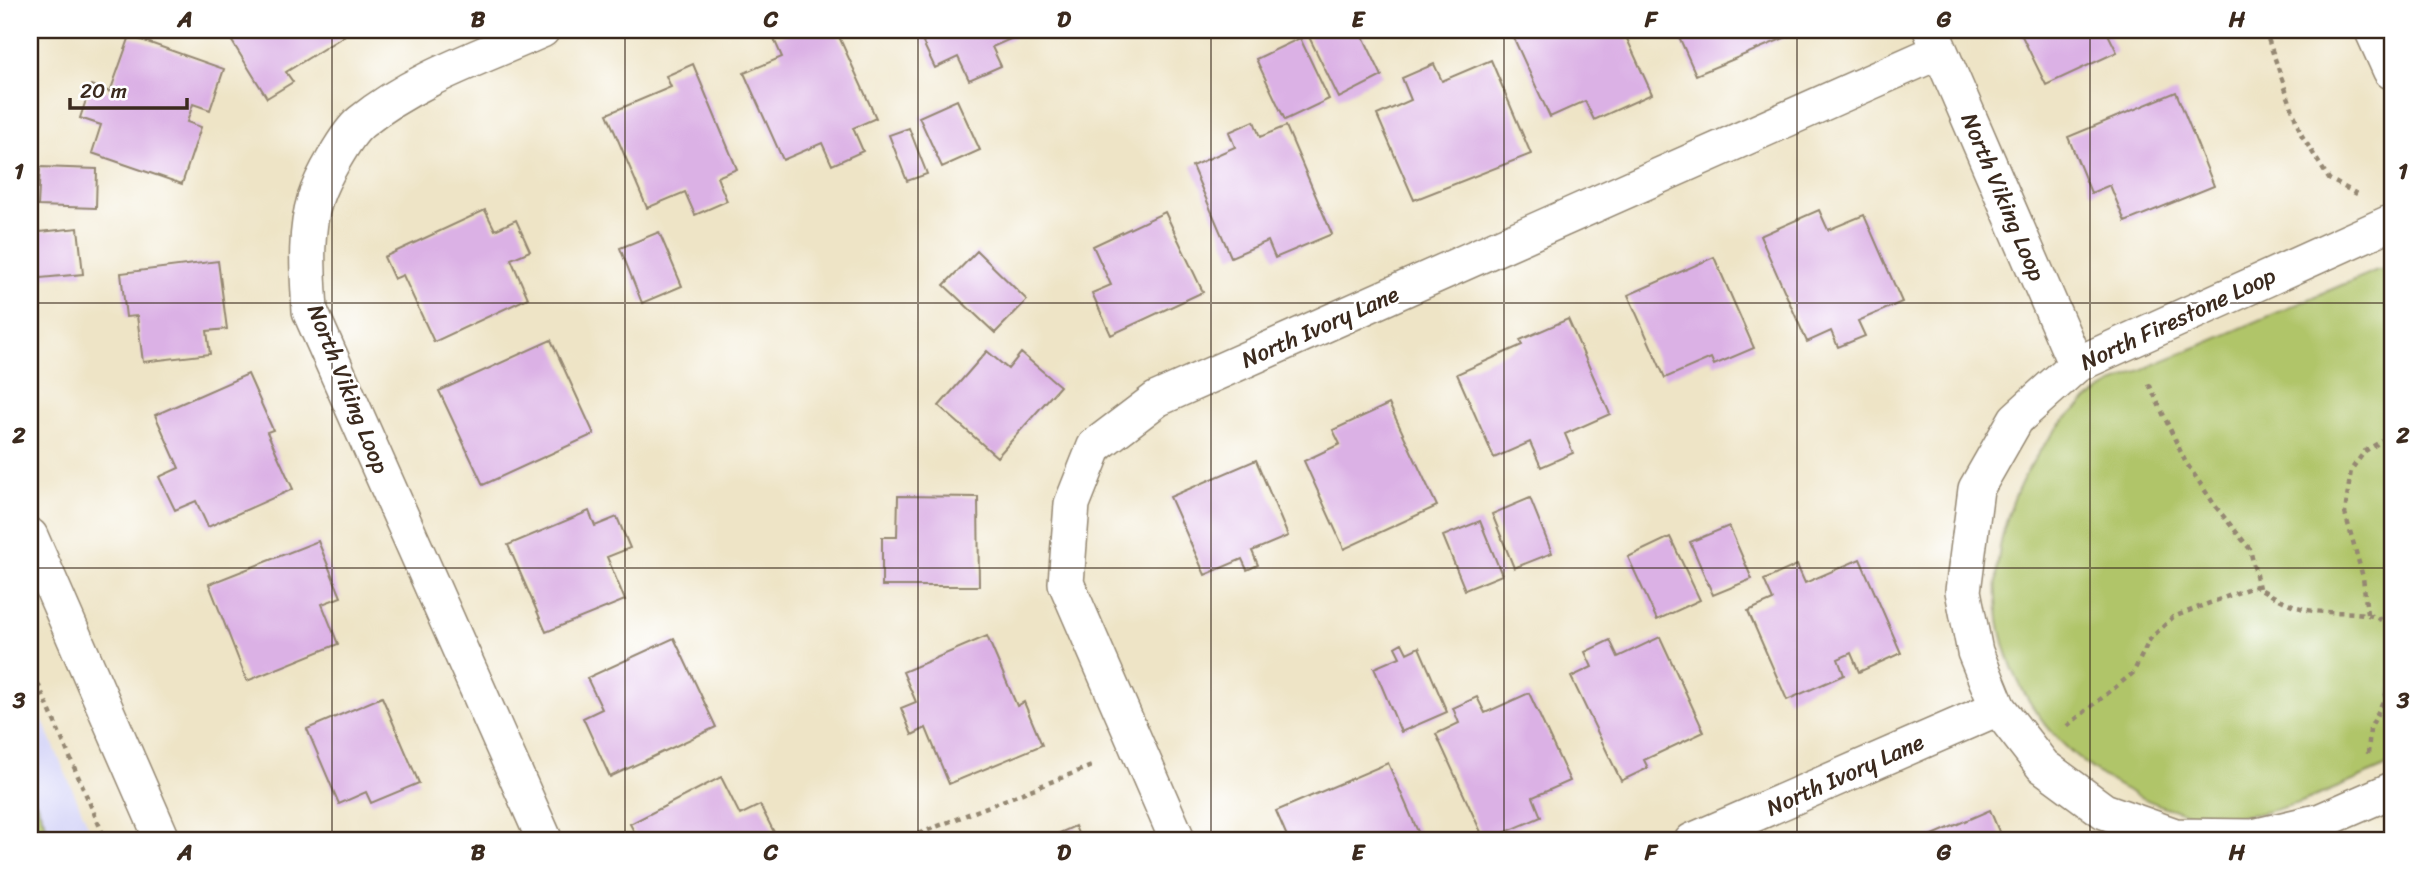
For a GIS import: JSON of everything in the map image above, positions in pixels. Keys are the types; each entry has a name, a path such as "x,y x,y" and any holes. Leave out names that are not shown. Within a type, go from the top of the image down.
{"street":[{"name":"North Viking Loop","path":"542,30 424,82 359,123 336,158 315,200 307,257 310,311 545,841"},
{"path":"2374,30 2392,70"},
{"name":"North Viking Loop","path":"1936,40 2076,365"},
{"name":"North Ivory Lane","path":"1178,841 1066,583 1072,504 1095,446 1157,399 1936,40"},
{"name":"North Firestone Loop","path":"2392,222 2076,365 2016,419 1976,489 1963,592 1975,652 1998,708 2043,766 2104,811 2175,836 2285,836 2392,790"},
{"path":"30,536 163,841"},
{"name":"North Ivory Lane","path":"1692,841 1998,708"}],"path":[{"path":"2264,30 2301,134 2329,179 2361,197"},
{"path":"2149,384 2185,461 2216,507 2250,549 2259,588"},
{"path":"2367,614 2364,577 2345,513 2351,471 2365,451 2392,435"},
{"path":"2067,726 2133,673 2150,639 2173,617 2255,586 2303,609 2322,613 2367,614 2392,629"},
{"path":"30,665 106,841"},
{"path":"2368,754 2370,729 2392,682"},
{"path":"900,841 1094,765"}],"shaded area":[{"path":"30,691 95,841 30,841"}],"green space":[{"path":"2392,269 2392,764 2290,806 2247,815 2225,817 2177,811 2132,793 2104,777 2061,742 2029,702 2008,657 1998,609 1998,560 2009,512 2031,465 2064,421 2095,395 2112,385 2148,367 2377,270"},
{"path":"30,789 53,841 30,841"}],"building":[{"path":"225,30 340,30 344,36 286,72 293,82 267,98"},
{"path":"796,30 836,30 876,118 853,128 863,151 832,165 822,143 783,160 744,73 782,57 774,39"},
{"path":"917,30 1031,30 992,47 1001,66 969,80 958,57 935,68"},
{"path":"1324,30 1360,30 1382,76 1339,98 1309,37"},
{"path":"1510,30 1623,30 1652,94 1594,120 1585,101 1550,117"},
{"path":"1676,30 1803,30 1696,75"},
{"path":"2019,30 2106,30 2117,52 2046,85"},
{"path":"130,36 224,69 210,110 193,104 187,122 201,127 182,184 92,153 101,125 80,118 91,85 110,92"},
{"path":"1300,38 1329,99 1285,120 1256,59"},
{"path":"1491,60 1531,154 1414,200 1377,115 1411,100 1402,78 1434,64 1442,81"},
{"path":"693,64 737,169 717,177 727,201 695,215 685,192 647,208 607,114 671,87 666,76"},
{"path":"2176,92 2214,186 2125,222 2110,185 2091,193 2068,137"},
{"path":"957,100 980,150 942,167 919,117"},
{"path":"1254,121 1260,137 1286,126 1332,234 1275,258 1268,241 1231,257 1192,166 1235,147 1229,132"},
{"path":"909,128 927,174 907,181 889,135"},
{"path":"40,167 97,169 96,208 38,206"},
{"path":"485,210 495,230 516,220 530,251 511,259 528,298 434,342 403,275 394,279 384,257"},
{"path":"1819,210 1828,230 1864,215 1902,302 1858,321 1865,336 1838,347 1831,331 1807,342 1760,236"},
{"path":"1165,212 1203,292 1111,335 1092,293 1111,285 1093,246"},
{"path":"78,228 83,274 30,279 30,233"},
{"path":"659,232 682,286 642,303 620,248"},
{"path":"977,251 1027,300 995,333 944,285"},
{"path":"1714,257 1754,348 1714,365 1711,358 1665,378 1628,295"},
{"path":"218,261 227,329 207,331 210,354 143,362 137,316 126,317 121,273"},
{"path":"1568,319 1610,414 1565,434 1573,453 1541,467 1530,442 1494,458 1457,374 1522,345 1520,340"},
{"path":"551,340 594,434 483,485 439,391"},
{"path":"987,351 1008,369 1021,353 1060,386 997,457 939,406"},
{"path":"248,374 273,430 267,432 293,489 208,527 196,501 175,510 159,477 179,468 155,415"},
{"path":"1389,404 1437,506 1344,549 1304,461 1340,444 1333,430"},
{"path":"1256,460 1288,536 1252,551 1258,565 1247,570 1242,559 1205,575 1170,497"},
{"path":"898,496 978,497 979,586 882,586 882,537 897,537"},
{"path":"1530,498 1552,553 1514,568 1492,514"},
{"path":"589,511 595,526 617,517 630,548 607,557 625,600 546,632 508,545"},
{"path":"1480,521 1502,575 1465,590 1443,536"},
{"path":"1729,526 1752,579 1713,595 1690,542"},
{"path":"1670,537 1700,600 1657,620 1628,557"},
{"path":"318,541 341,597 322,604 338,644 247,681 209,584"},
{"path":"1860,559 1901,653 1859,672 1851,653 1838,659 1844,675 1787,700 1748,611 1773,600 1764,580 1797,565 1805,583"},
{"path":"987,636 1017,706 1024,702 1042,745 949,784 926,728 912,735 901,708 916,702 903,672"},
{"path":"1660,637 1704,732 1644,760 1648,768 1621,781 1571,677 1592,667 1585,652 1610,640 1618,657"},
{"path":"674,638 716,727 610,777 583,718 602,709 587,678"},
{"path":"1402,643 1407,653 1419,647 1447,712 1401,732 1374,668 1400,657 1395,647"},
{"path":"1529,693 1570,781 1533,797 1541,817 1485,841 1436,734 1459,723 1453,708 1477,697 1485,713"},
{"path":"382,697 419,783 371,803 366,792 339,804 307,729"},
{"path":"1388,763 1422,841 1289,841 1276,811"},
{"path":"721,777 740,815 760,805 776,836 765,841 639,841 630,824"},
{"path":"1990,810 2003,841 1919,841"},
{"path":"1075,826 1081,841 1042,841"}]}
